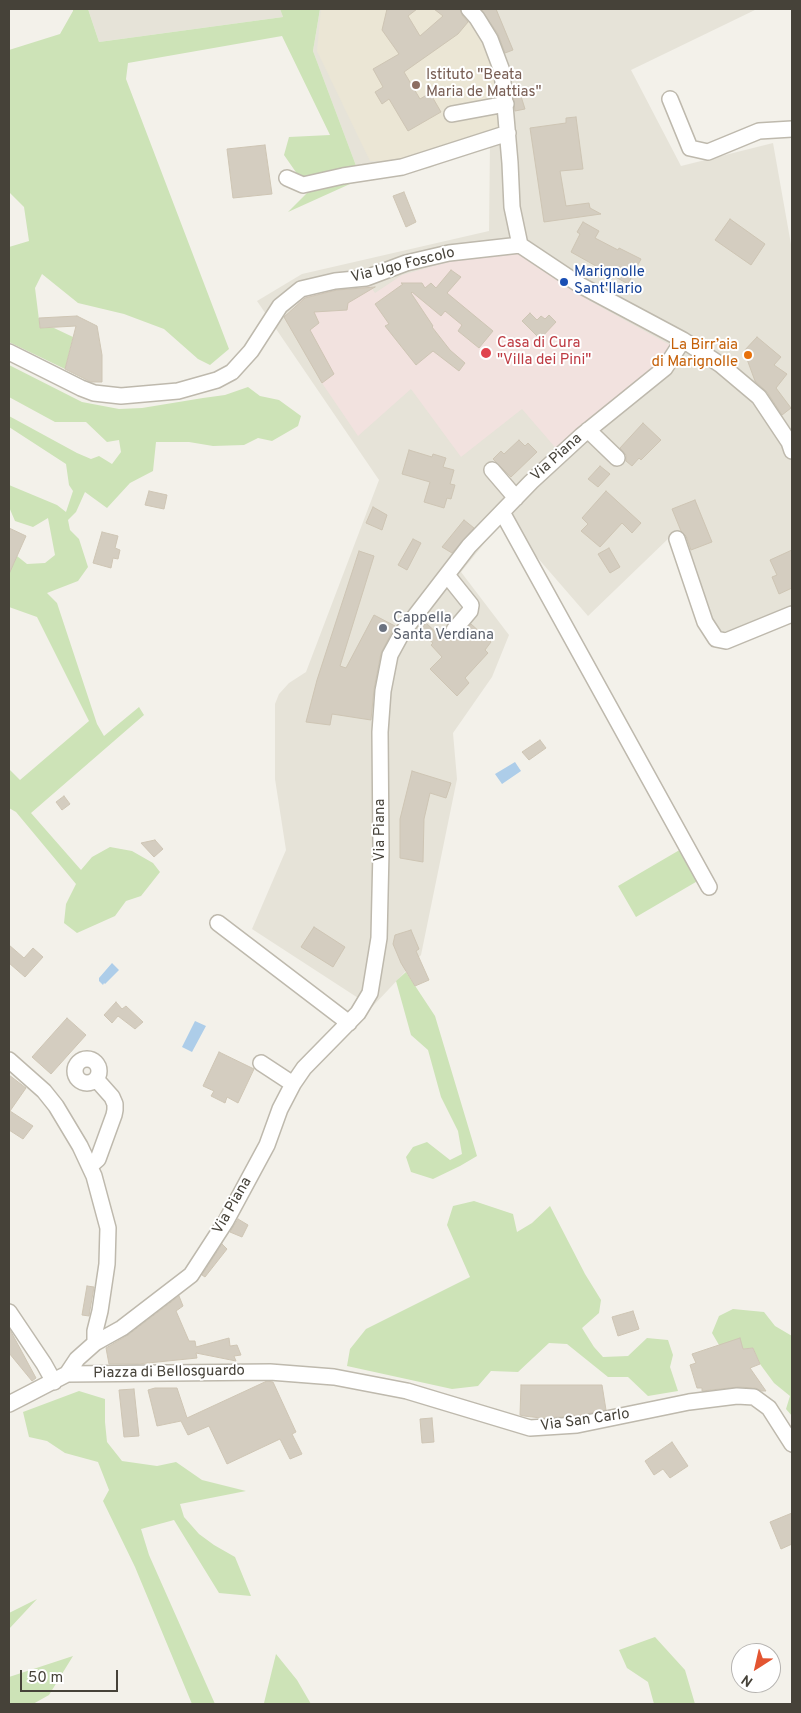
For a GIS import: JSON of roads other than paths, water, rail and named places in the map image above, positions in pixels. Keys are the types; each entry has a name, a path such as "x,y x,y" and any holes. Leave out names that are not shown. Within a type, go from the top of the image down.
{"street":[{"path":"469,9 490,39 502,71 506,104 512,208 520,245 580,285 683,340 721,365 759,397 789,442 792,451"},
{"path":"670,99 690,148 708,152 759,131 792,129"},
{"path":"452,114 506,104"},
{"path":"286,178 303,185 343,176 402,167 508,133"},
{"name":"Via Ugo Foscolo","path":"9,352 94,393 121,396 178,391 217,380 232,372 251,351 280,306 301,289 334,281 366,278 406,263 449,253 520,245"},
{"name":"Via Piana","path":"99,1340 122,1328 191,1275 226,1221 258,1162 293,1084 304,1068 358,1013 370,993 379,938 381,851 380,732 390,656 402,633 469,546 531,482 588,430 665,368 683,340"},
{"path":"588,430 617,458"},
{"path":"492,470 516,498"},
{"path":"502,512 709,887"},
{"path":"677,539 705,622 716,639 726,641 792,614"},
{"path":"446,575 471,606 470,611 454,630"},
{"path":"218,923 348,1022"},
{"path":"9,1060 44,1091 56,1106 80,1146 94,1176 108,1228 107,1264 95,1331 99,1340"},
{"path":"261,1063 293,1084"},
{"path":"90,1166 98,1159 115,1110 115,1104 108,1092 96,1079"},
{"path":"9,1312 54,1382"},
{"name":"Piazza di Bellosguardo","path":"9,1404 67,1374 77,1359 99,1340"},
{"name":"Piazza di Bellosguardo","path":"67,1374 270,1372"},
{"name":"Via San Carlo","path":"270,1372 334,1377 408,1391 530,1428 577,1425 689,1402 737,1396 754,1397 769,1408 792,1444"}],"water":[{"path":"515,762 521,771 502,784 495,774"},
{"path":"112,963 119,970 103,985 99,978"},
{"path":"195,1021 206,1026 192,1052 182,1047"}],"place":[{"name":"Istituto \"Beata Maria de Mattias\"","path":"416,85"},
{"name":"Marignolle Sant'Ilario","path":"564,282"},
{"name":"Casa di Cura \"Villa dei Pini\"","path":"486,353"},
{"name":"La Birr’aia di Marignolle","path":"748,355"},
{"name":"Cappella Santa Verdiana","path":"383,628"}]}
